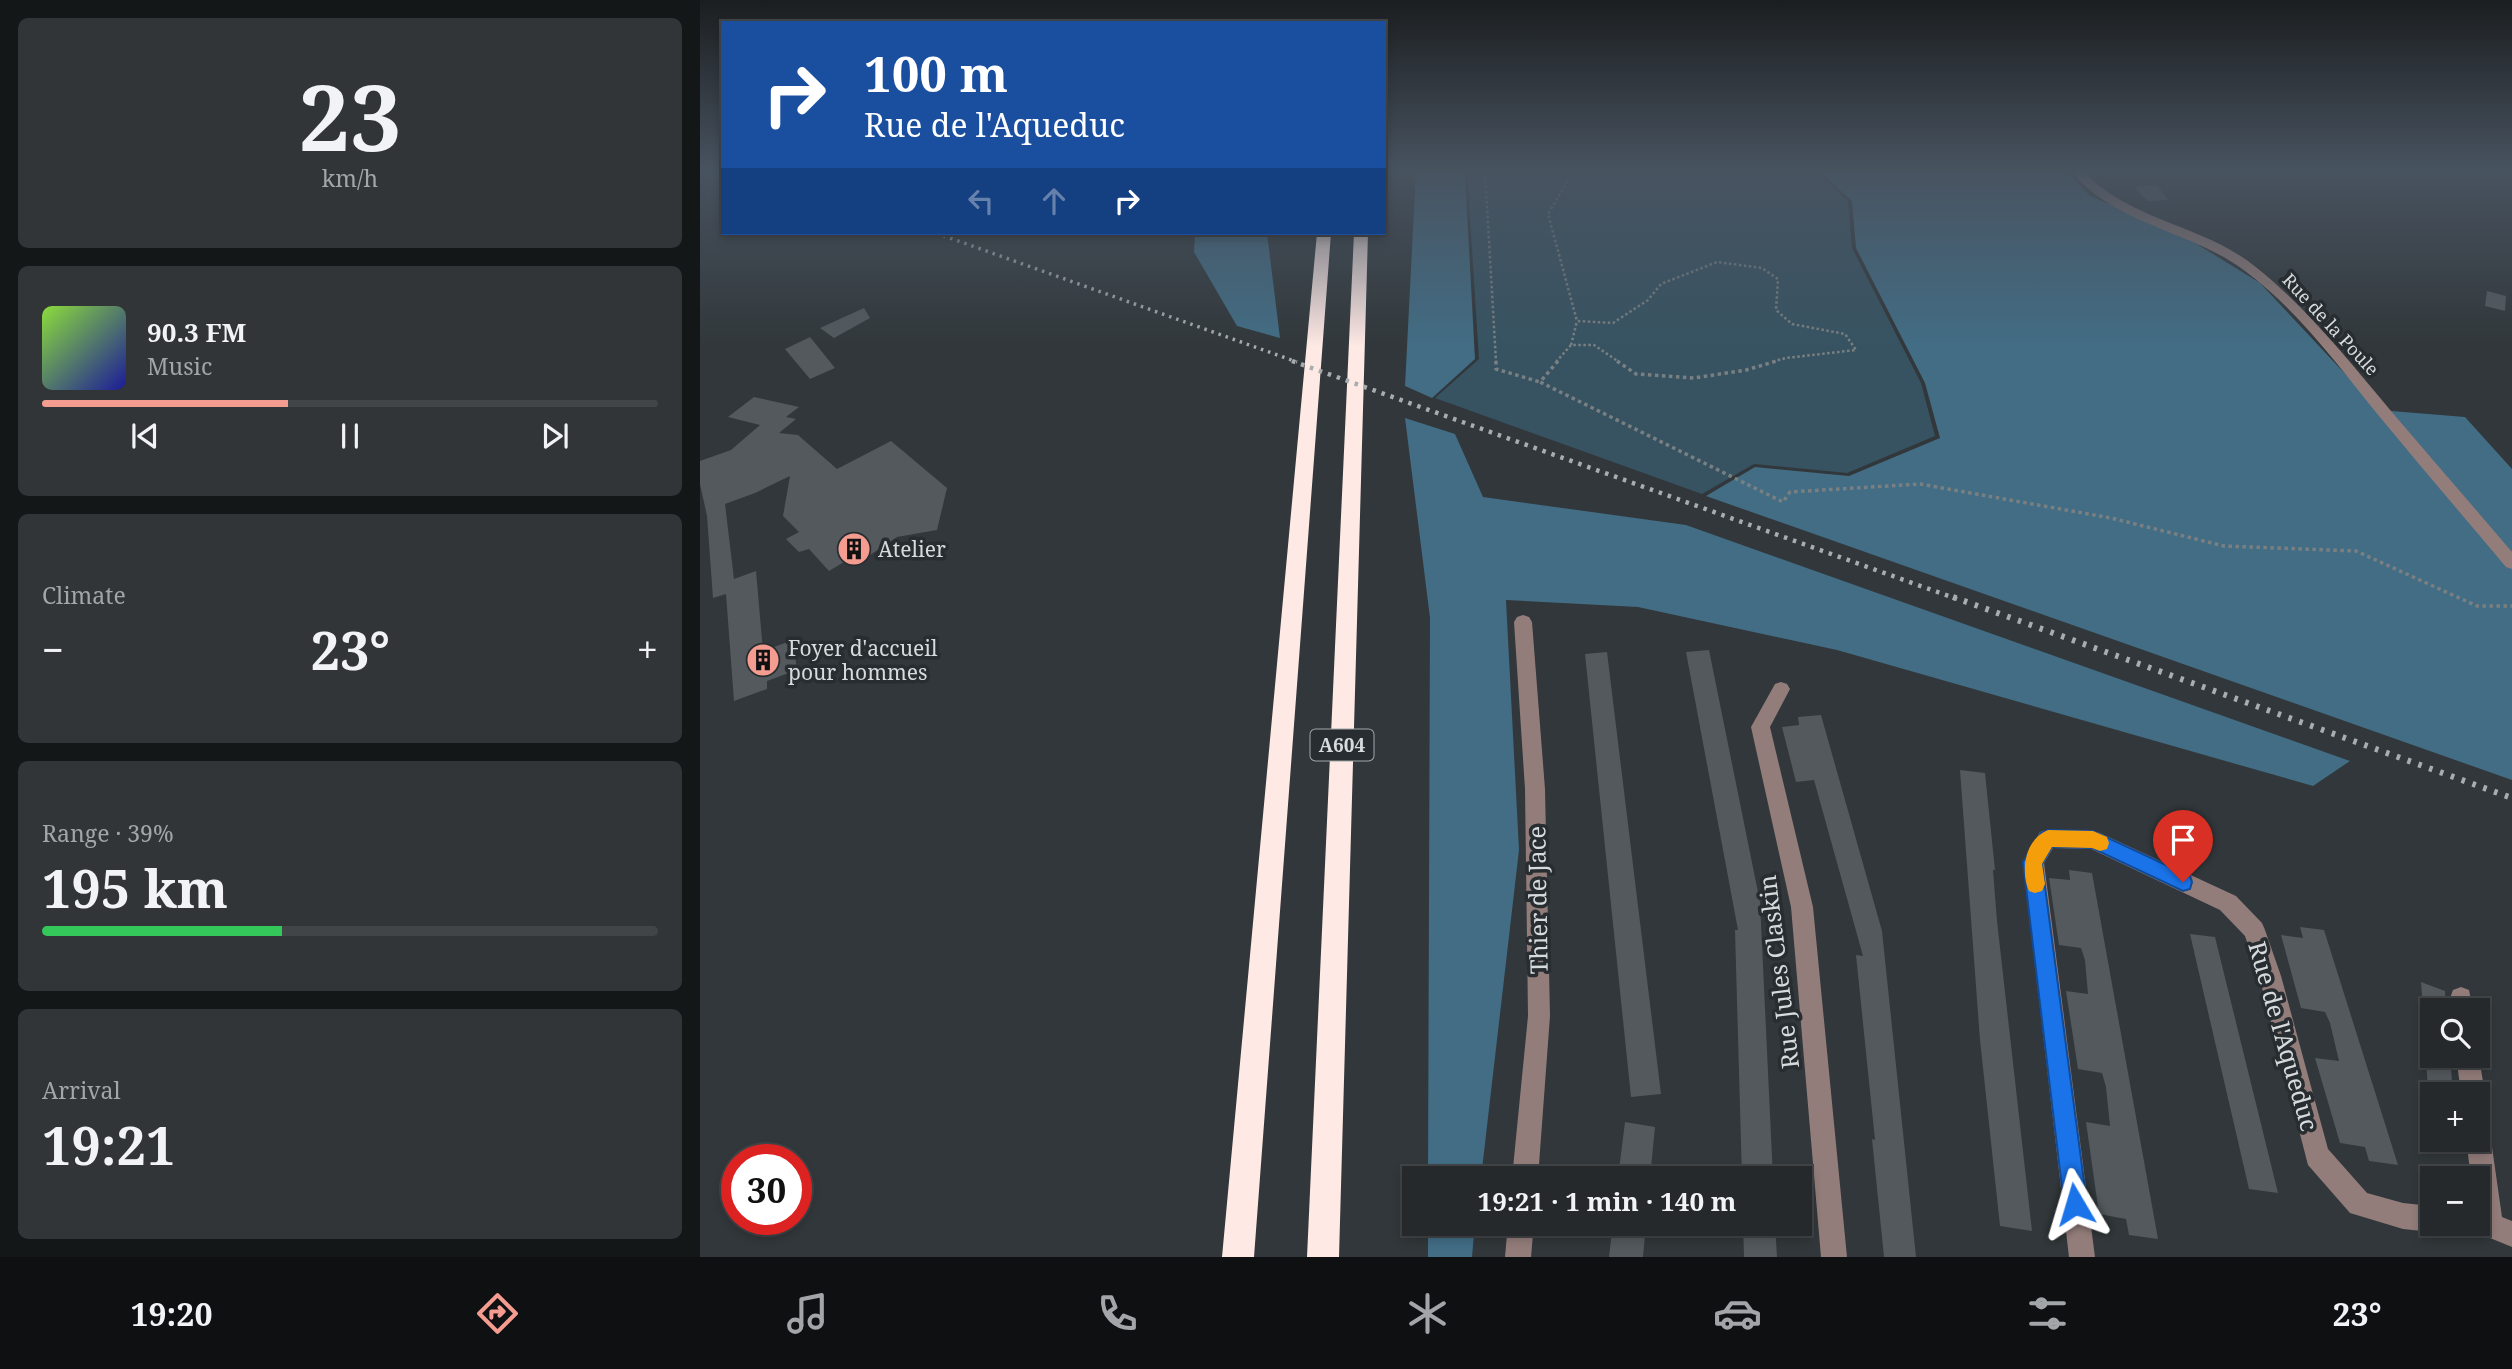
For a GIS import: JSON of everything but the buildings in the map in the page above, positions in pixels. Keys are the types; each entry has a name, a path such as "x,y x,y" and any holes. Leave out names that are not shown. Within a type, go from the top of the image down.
{"highway":[{"name":"A604","path":"1237,1257 1324,235"},
{"name":"A604","path":"1323,1257 1361,235"}],"street":[{"name":"Rue de la Poule","path":"2177,230 2224,251 2249,267 2285,300 2326,341 2512,563"},
{"name":"Thier de Jace","path":"1524,622 1535,789 1539,1016 1526,1166"},
{"name":"Rue Jules Claskin","path":"1781,689 1760,727 1802,907 1834,1257"},
{"name":"Rue de l'Aqueduc","path":"2082,1257 2033,862 2048,839 2093,839 2228,903 2254,930 2317,1156 2359,1204 2420,1218"},
{"path":"2481,1152 2491,1227"},
{"path":"1518,1257 1520,1236"}],"path":[{"path":"1488,230 1496,369 1540,382 1783,502 1790,492 1920,484 2111,518 2224,546 2356,551 2477,606 2512,606"},
{"path":"1540,382 1571,345 1577,321 1552,230"},
{"path":"1571,345 1594,345 1636,374 1694,378 1746,370 1786,358 1856,350 1845,334 1792,324 1776,310 1778,279 1762,268 1717,262 1661,285 1648,300 1613,323 1577,321"}],"shaded area":[{"path":"1413,230 1468,230 1475,359 1432,398 1405,386"},
{"path":"1471,230 1850,230 1852,248 1921,383 1935,436 1847,473 1754,464 1702,494 1435,398 1479,359"},
{"path":"1854,230 2171,230 2260,283 2379,410 2465,417 2512,469 2512,780 1706,496 1755,467 1849,476 1940,438 1925,383 1856,248"},
{"path":"1195,235 1267,235 1280,338 1237,326 1194,252"},
{"path":"1405,418 1455,434 1483,497 1686,525 2350,761 2313,786 1837,650 1638,607 1506,600 1519,850 1482,1166 1428,1166 1430,618"},
{"path":"1428,1236 1474,1236 1472,1257 1428,1257"}],"railway":[{"path":"942,235 1297,362"},
{"path":"1292,361 1957,599"},
{"path":"1953,597 2512,798"}],"slow traffic":[{"path":"2035,884 2033,862 2048,839 2093,839 2100,843"}],"place":[{"name":"Atelier","path":"854,549"},
{"name":"Foyer d'accueil pour hommes","path":"763,660"}],"route":[{"path":"2075,1204 2033,862 2048,839 2093,839 2183,882"}]}
